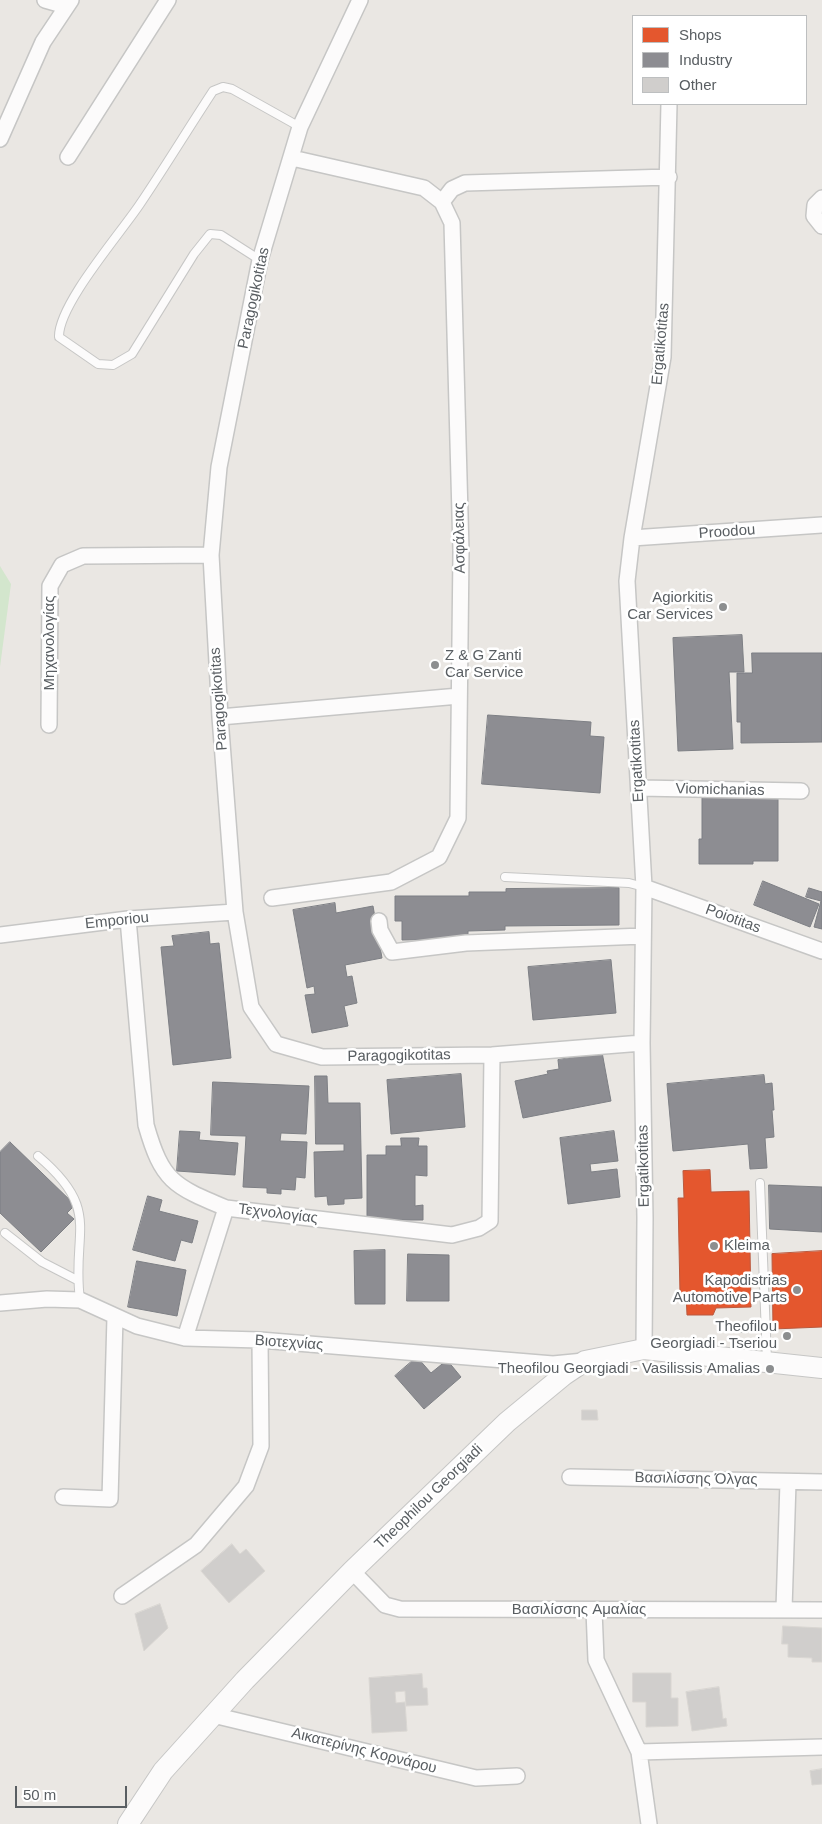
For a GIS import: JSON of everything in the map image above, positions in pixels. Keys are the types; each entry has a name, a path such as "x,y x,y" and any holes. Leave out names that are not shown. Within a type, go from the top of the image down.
{"street":[{"path":"0,139 43,42 68,3 45,0"},
{"path":"68,157 168,0"},
{"name":"Paragogikotitas","path":"360,0 300,127 260,260 219,467 211,555 220,717 235,912 251,1007 276,1044 322,1057 492,1055 642,1044"},
{"name":"Ergatikotitas","path":"644,1349 645,1218 642,1044 644,887 627,581 632,538 663,357 670,105"},
{"path":"292,158 424,188 442,202 452,189 465,183 669,176"},
{"path":"822,198 815,205 814,216 822,226"},
{"name":"Ασφάλειας","path":"272,898 391,882 439,857 458,818 460,551 452,223 442,202"},
{"name":"Proodou","path":"632,538 822,525"},
{"name":"Μηχανολογίας","path":"49,725 50,586 62,565 82,556 211,555"},
{"path":"220,717 459,696"},
{"name":"Viomichanias","path":"638,788 801,792"},
{"name":"Poiotitas","path":"644,887 822,951"},
{"name":"Emporiou","path":"0,935 128,919 235,912"},
{"name":"Τεχνολογίας","path":"128,919 146,1125 155,1156 169,1178 197,1196 226,1208 452,1235 479,1228 490,1221 492,1055"},
{"path":"379,921 380,930 392,952 466,943 643,936"},
{"path":"186,1338 226,1208"},
{"name":"Βιοτεχνίας","path":"0,1302 47,1299 80,1300 137,1326 186,1338 260,1340 553,1364 585,1361"},
{"path":"63,1497 110,1498 116,1317"},
{"path":"122,1596 196,1545 246,1486 261,1446 260,1340"},
{"name":"Theophilou Georgiadi","path":"128,1824 163,1771 213,1715 352,1571 507,1422 544,1389 585,1361 644,1349 822,1368"},
{"name":"Βασιλίσσης Όλγας","path":"570,1477 822,1482"},
{"path":"784,1609 788,1482"},
{"name":"Βασιλίσσης Αμαλίας","path":"352,1571 385,1605 400,1609 822,1610"},
{"path":"594,1610 596,1660 639,1752 650,1824"},
{"name":"Αικατερίνης Κορνάρου","path":"213,1715 476,1778 516,1776"},
{"path":"639,1752 822,1747"}],"lane":[{"path":"260,260 221,236 210,234 194,254 132,354 113,365 98,364 59,338 58,327 79,290 139,206 212,91 223,87 232,89 300,127"},
{"path":"505,877 629,883 644,887"},
{"path":"38,1156 60,1174 68,1185 77,1206 82,1231 77,1280 80,1300"},
{"path":"760,1183 767,1362"},
{"path":"5,1233 42,1262 77,1280"},
{"path":"727,1328 766,1328"}],"green space":[{"path":"0,566 11,584 0,667"}],"building: Shops":[{"name":"Kleima","path":"710,1170 711,1192 749,1191 751,1307 716,1308 713,1315 687,1315 686,1294 680,1294 678,1198 684,1198 683,1171"},
{"name":"Kapodistrias Automotive Parts","path":"822,1251 822,1327 773,1329 772,1254"}],"building: Industry":[{"path":"742,635 744,672 729,672 733,749 678,751 673,638"},
{"path":"752,653 822,653 822,742 741,743 741,722 737,722 737,673 752,673"},
{"path":"488,715 591,722 590,736 604,737 600,793 482,784"},
{"path":"778,794 778,861 753,861 753,864 699,864 699,839 702,839 702,795"},
{"path":"763,881 819,904 810,927 754,905"},
{"path":"619,888 619,925 505,926 505,930 468,931 468,939 402,940 402,921 395,921 395,896 469,896 469,892 506,892 506,889"},
{"path":"809,888 822,892 822,929 814,927 821,901 806,897"},
{"path":"335,903 336,913 373,906 382,958 345,965 347,977 352,976 357,1003 344,1006 348,1026 312,1033 305,995 315,994 314,986 307,988 293,910"},
{"path":"209,932 210,944 219,943 231,1058 173,1065 161,947 174,946 172,936"},
{"path":"611,960 616,1013 533,1020 528,967"},
{"path":"602,1052 611,1101 523,1118 515,1081 548,1074 547,1071 559,1069 558,1060"},
{"path":"461,1074 465,1127 391,1134 387,1080"},
{"path":"764,1075 765,1084 772,1083 774,1110 772,1110 774,1137 765,1138 767,1168 750,1169 748,1144 673,1151 667,1084"},
{"path":"315,1076 327,1076 328,1103 360,1103 362,1198 344,1199 344,1204 328,1205 327,1196 315,1197 314,1152 344,1151 344,1144 316,1144"},
{"path":"213,1082 309,1086 306,1134 281,1133 280,1141 307,1142 305,1178 296,1177 295,1190 281,1189 281,1194 267,1193 267,1188 243,1187 246,1136 211,1135"},
{"path":"180,1131 200,1132 199,1140 238,1143 235,1175 177,1171"},
{"path":"614,1131 618,1161 590,1164 591,1172 617,1169 620,1197 568,1204 560,1138"},
{"path":"401,1138 419,1138 418,1146 427,1146 427,1176 415,1175 415,1206 423,1205 423,1220 367,1220 367,1155 386,1155 386,1146 401,1146"},
{"path":"10,1142 75,1205 67,1213 74,1219 41,1252 0,1213 0,1152"},
{"path":"769,1185 822,1187 822,1232 770,1229"},
{"path":"148,1196 162,1200 159,1211 198,1221 192,1243 181,1240 175,1261 133,1250"},
{"path":"385,1250 385,1304 355,1304 354,1251"},
{"path":"408,1254 449,1255 449,1301 407,1301"},
{"path":"137,1261 186,1270 177,1316 128,1307"},
{"path":"417,1357 431,1373 447,1360 461,1377 424,1409 395,1376"}],"building: Other":[{"path":"582,1410 597,1410 598,1420 582,1420"},
{"path":"232,1544 240,1554 246,1549 265,1571 229,1603 201,1571"},
{"path":"160,1604 168,1628 144,1651 135,1614"},
{"path":"783,1626 822,1628 822,1662 812,1662 812,1658 788,1657 788,1644 782,1644"},
{"path":"633,1673 671,1673 671,1698 678,1698 678,1726 646,1727 646,1702 633,1702"},
{"path":"422,1674 423,1688 427,1688 428,1705 406,1706 405,1691 395,1692 396,1703 405,1702 407,1731 372,1733 369,1678"},
{"path":"719,1687 723,1719 726,1718 727,1726 692,1731 686,1692"},
{"path":"822,1769 822,1784 812,1785 810,1771"}],"place":[{"name":"Agiorkitis Car Services","path":"723,607"},
{"name":"Z & G Zanti Car Service","path":"435,665"},
{"name":"Kleima","path":"714,1246"},
{"name":"Kapodistrias Automotive Parts","path":"797,1290"},
{"name":"Theofilou Georgiadi - Tseriou","path":"787,1336"},
{"name":"Theofilou Georgiadi - Vasilissis Amalias","path":"770,1369"}]}
